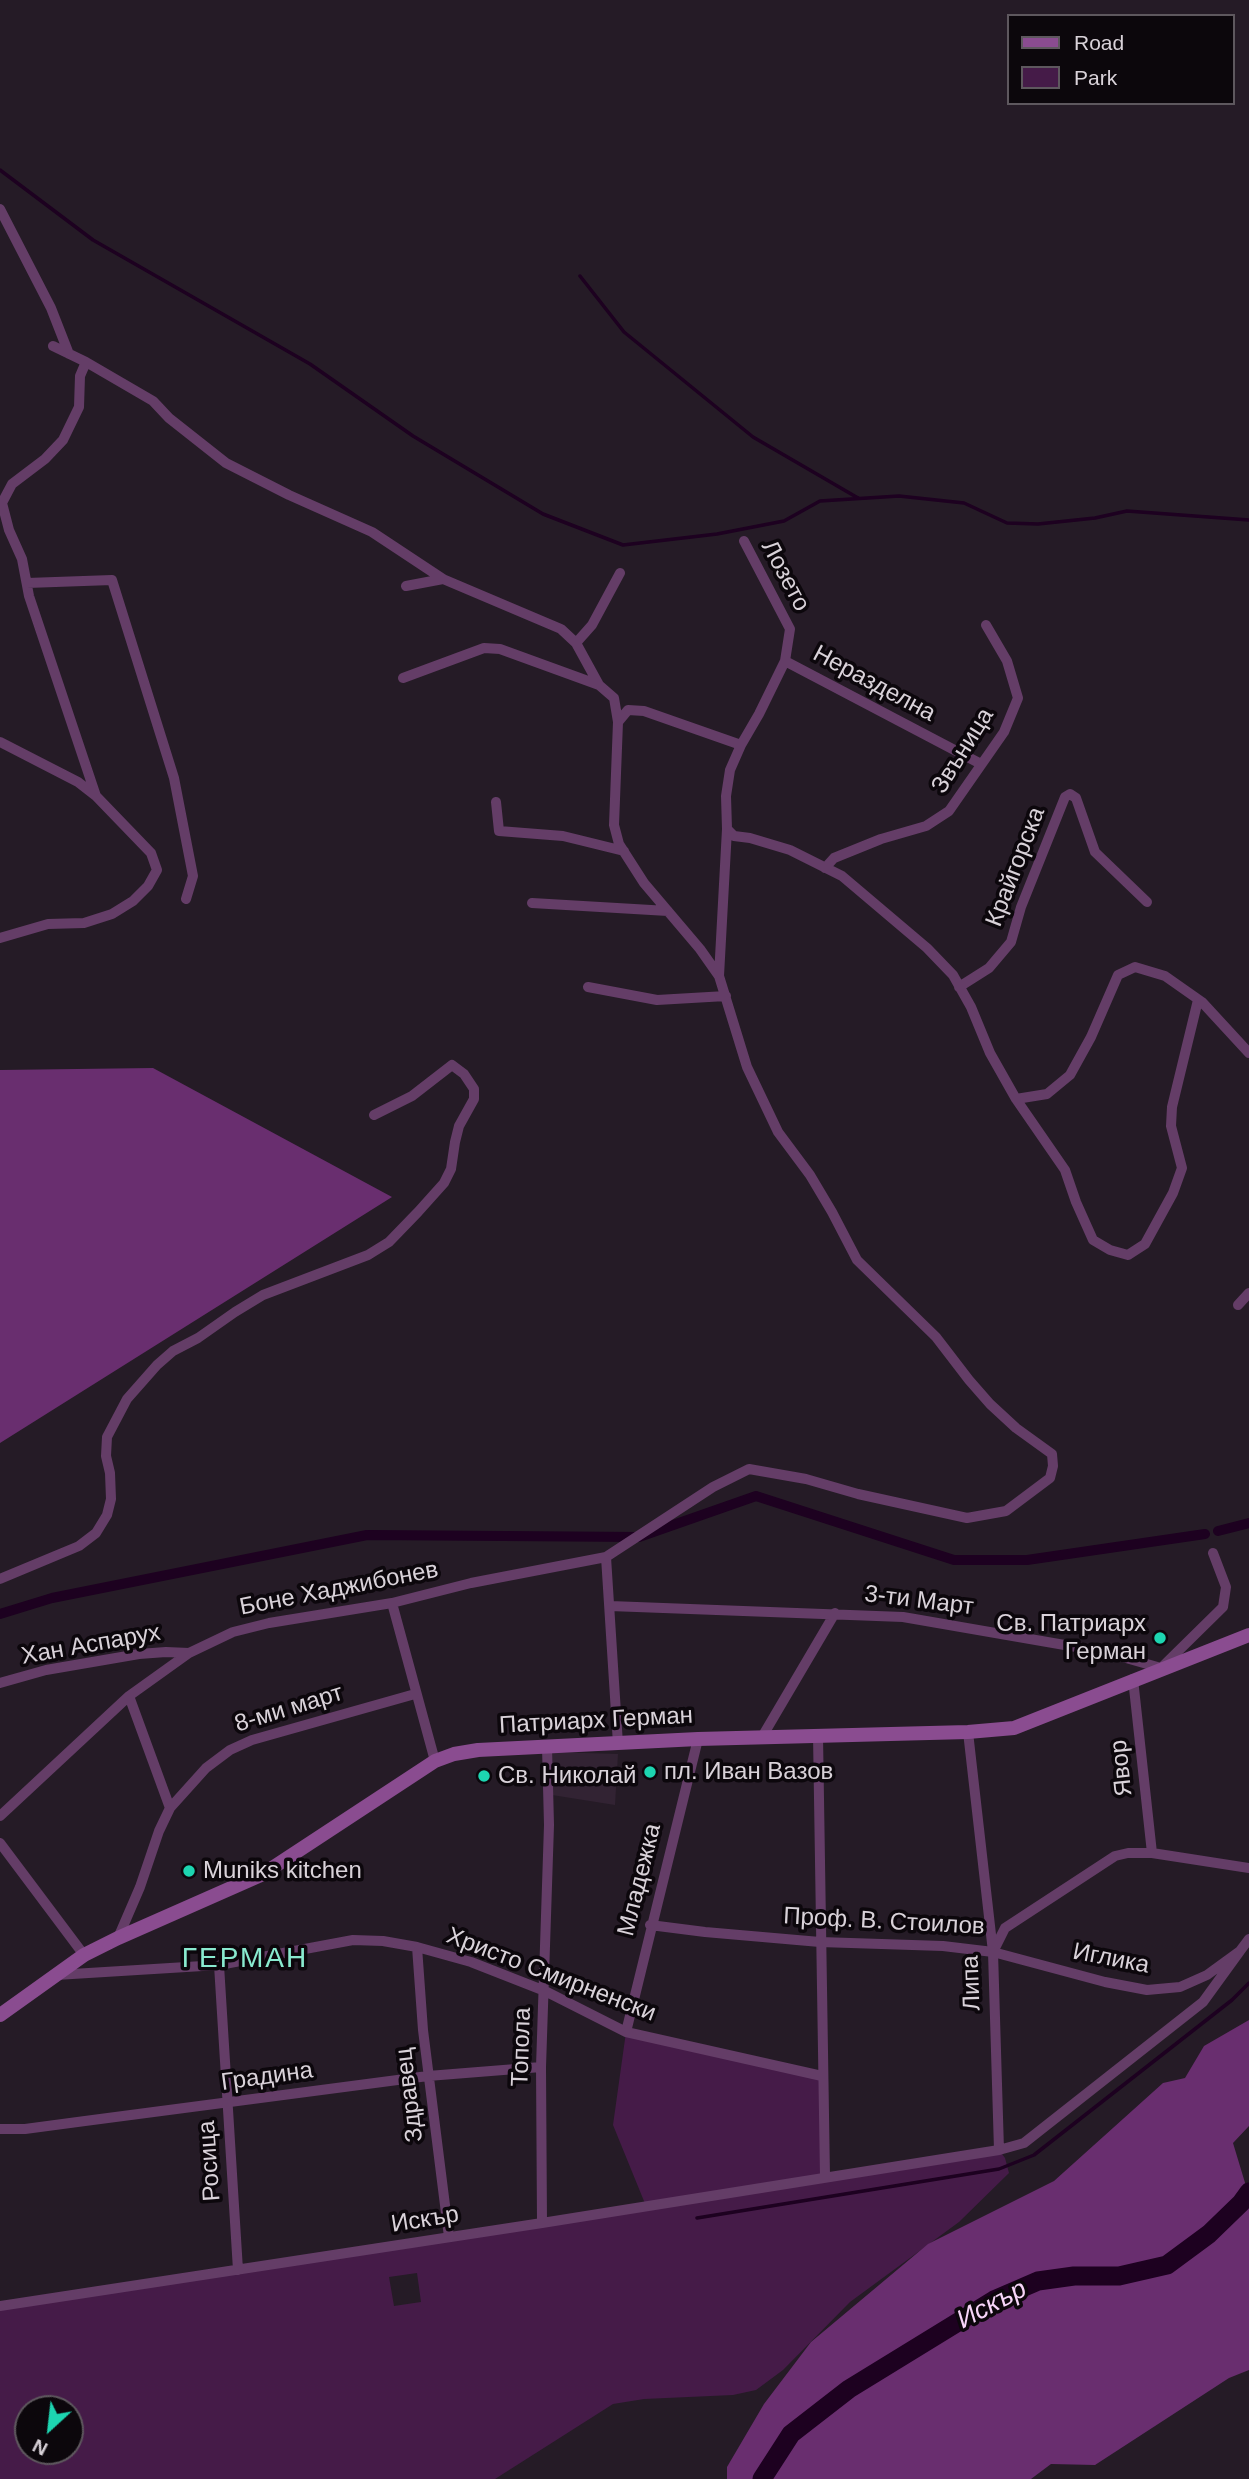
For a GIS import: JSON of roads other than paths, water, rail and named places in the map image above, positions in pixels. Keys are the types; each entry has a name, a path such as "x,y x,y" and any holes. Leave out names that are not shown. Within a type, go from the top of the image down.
{"street":[{"path":"0,209 51,308 69,354"},
{"path":"53,346 152,401 169,418 226,463 289,495 373,532 443,579 561,629 576,643 599,685 614,698 618,722 614,825 624,851 644,883 719,976"},
{"path":"86,362 80,376 79,407 63,440 45,459 12,484 1,503 22,559 29,596 96,796"},
{"name":"Лозето","path":"719,976 727,829 726,796 730,770 785,661 790,629 744,541"},
{"path":"576,643 592,625 620,573"},
{"path":"406,586 443,579"},
{"path":"27,583 112,580 174,778 193,876 186,899"},
{"name":"Звъница","path":"825,868 834,858 881,839 926,826 949,811 1004,732 1018,698 1007,661 986,625"},
{"path":"402,678 484,648 500,649 599,685"},
{"name":"Неразделна","path":"785,661 981,764"},
{"path":"618,722 628,710 645,711 741,745"},
{"path":"0,742 79,782 151,853 158,870 148,886 133,901 112,914 84,923 48,924 0,937"},
{"name":"Крайгорска","path":"959,987 989,968 1012,942 1021,907 1066,797 1070,794 1076,798 1095,852 1147,902"},
{"path":"496,802 499,831 563,836 624,851"},
{"path":"727,829 734,836 790,850 842,876 890,915 953,975 971,1007 990,1053 1016,1099 1065,1170 1093,1240 1110,1250 1128,1255 1145,1244 1173,1193 1182,1168 1171,1126 1172,1107 1198,1000"},
{"path":"532,903 668,911"},
{"path":"1016,1099 1047,1094 1070,1075 1091,1037 1118,975 1135,967 1165,976 1198,1000 1249,1053"},
{"name":"Боне Хаджибонев","path":"0,1816 129,1696 189,1653 233,1632 269,1623 393,1604 471,1583 606,1557 713,1487 749,1469 806,1479 858,1494 967,1518 1006,1511 1050,1478 1052,1454 1016,1428 990,1404 936,1336 856,1260 832,1212 810,1175 778,1132 760,1098 747,1067 719,976"},
{"path":"588,987 657,1000 726,996"},
{"path":"0,1579 79,1546 96,1533 107,1515 111,1499 106,1456 107,1437 127,1399 157,1365 173,1351 198,1338 263,1295 368,1255 388,1242 418,1212 444,1183 452,1169 459,1126 474,1099 474,1089 464,1074 452,1065 412,1096 374,1115"},
{"path":"1238,1305 1249,1293"},
{"path":"1161,1668 1223,1608 1226,1587 1213,1553"},
{"path":"606,1557 618,1744"},
{"path":"393,1604 435,1761"},
{"name":"3-ти Март","path":"610,1606 903,1616 1105,1652 1161,1668"},
{"path":"762,1737 835,1613"},
{"name":"Патриарх Герман","path":"0,2015 84,1955 263,1874 435,1761 454,1754 478,1750 698,1739 968,1732 1014,1728 1249,1635"},
{"name":"Хан Аспарух","path":"0,1683 46,1670 139,1654 166,1651 189,1653"},
{"name":"Явор","path":"1133,1679 1152,1853"},
{"name":"8-ми март","path":"118,1938 170,1808 206,1768 230,1750 253,1740 415,1694"},
{"path":"129,1696 170,1808"},
{"name":"Липа","path":"968,1732 993,1952 999,2150"},
{"path":"818,1735 825,2177"},
{"name":"Младежка","path":"626,2032 650,1925 698,1739"},
{"name":"Топола","path":"542,2223 541,2067 549,1825 547,1747"},
{"path":"0,1843 84,1955"},
{"name":"Проф. В. Стоилов","path":"650,1925 820,1942 943,1946 993,1952 1005,1928 1115,1856 1152,1853 1249,1868"},
{"name":"Иглика","path":"993,1952 1105,1983 1147,1990 1180,1987 1207,1975 1240,1951 1249,1939"},
{"name":"Христо Смирненски","path":"54,1975 75,1976 219,1965 353,1940 383,1941 471,1962 545,1991 626,2032 822,2076"},
{"name":"Здравец","path":"417,1947 428,2076 449,2237"},
{"name":"Искър","path":"0,2306 542,2223 999,2150 1024,2143 1203,2002 1240,1951"},
{"name":"Росица","path":"219,1965 238,2270"},
{"name":"Градина","path":"0,2129 25,2129 228,2104 428,2076 541,2067"}],"waterway":[{"path":"0,170 93,240 310,364 413,436 543,514 623,545 717,534 784,521 820,501 899,496 964,503 1007,523 1038,524 1095,518 1127,511 1249,520"},
{"path":"580,276 624,332 753,437 858,498"},
{"path":"0,1614 52,1598 367,1535 639,1537 756,1496 954,1560 1027,1560 1205,1534"},
{"path":"1218,1531 1249,1523"},
{"path":"697,2218 999,2169 1034,2155 1232,2000 1249,1983"},
{"name":"Искър","path":"762,2479 791,2434 849,2389 994,2300 1038,2281 1074,2276 1119,2276 1167,2265 1209,2234 1249,2192"}],"place":[{"name":"Св. Патриарх Герман","path":"1160,1638"},
{"name":"пл. Иван Вазов","path":"650,1772"},
{"name":"Св. Николай","path":"484,1776"},
{"name":"Muniks kitchen","path":"189,1871"}],"district":[{"name":"ГЕРМАН","path":"245,1959"}]}
